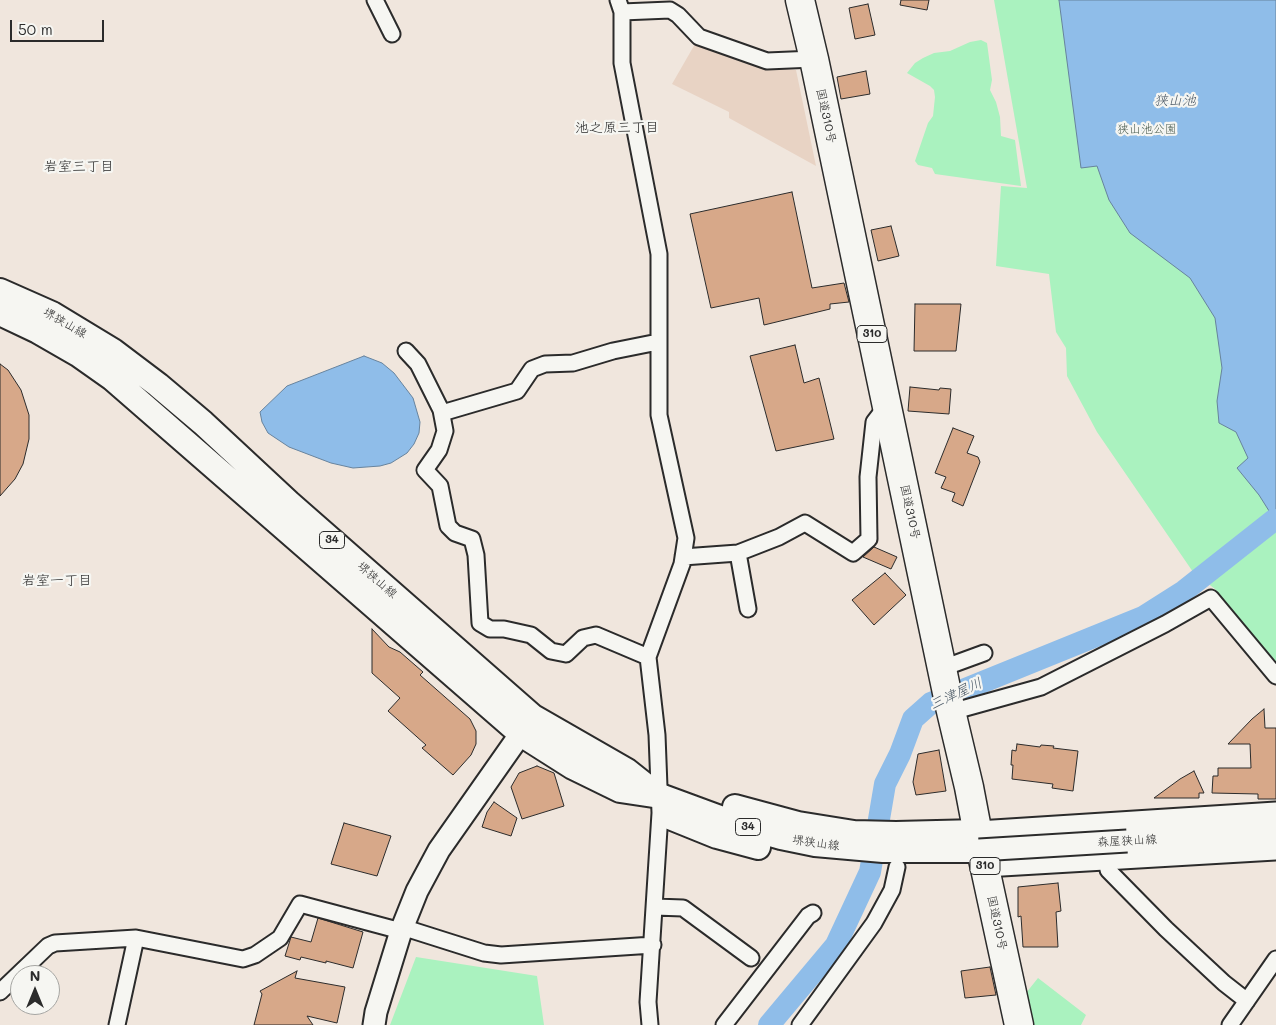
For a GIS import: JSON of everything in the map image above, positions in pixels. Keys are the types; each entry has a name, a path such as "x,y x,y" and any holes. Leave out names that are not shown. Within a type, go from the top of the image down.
{"highway":[{"name":"国道310号","path":"800,0 980,850 1020,1025"}],"main road":[{"name":"堺狭山線","path":"0,291 52,314 113,351 158,385 203,423 573,767 623,781 736,824 781,837 882,850 980,850"},
{"name":"堺狭山線","path":"0,313 38,331 78,354 112,378 527,726"},
{"path":"374,1025 376,1012 401,929 417,891 439,850 527,726"},
{"path":"847,847 894,867 980,850 1276,813"},
{"name":"森屋狭山線","path":"980,850 1276,832"},
{"path":"847,847 896,834 980,850 1107,858 1276,849"}],"street":[{"path":"375,0 392,34"},
{"path":"650,1025 648,1002 655,907 659,796 657,735 648,657 682,564 686,538 659,415 659,254 622,63 622,4 670,10 678,14 700,37 767,61 814,59"},
{"path":"442,413 517,391 532,369 545,364 573,363 613,351 658,342"},
{"path":"406,351 418,364 442,413 445,431 439,450 425,470 440,486 448,526 455,533 472,539 476,556 480,622 490,629 504,629 531,635 551,651 566,654 583,638 596,635 648,657"},
{"path":"683,557 738,553 779,537 805,523 853,553 869,540 868,477 874,422 887,405"},
{"path":"738,553 748,610"},
{"path":"951,710 1041,687 1165,624 1211,598 1276,676"},
{"path":"942,668 984,653"},
{"path":"1107,858 1108,870 1166,929 1224,984 1246,1001"},
{"path":"800,1025 874,924 892,890 894,867"},
{"path":"0,992 48,946 56,943 136,938 243,959 255,956 280,938 300,904 401,929 484,953 501,955 652,946"},
{"path":"655,907 683,908 751,958"},
{"path":"724,1025 808,916 814,913"},
{"path":"117,1025 136,938"},
{"path":"1230,1025 1276,959"}],"shaded area":[{"path":"695,44 753,66 796,70 816,166 729,118 729,112 672,84"}],"green space":[{"name":"狭山池公園","path":"994,0 1276,0 1276,668 1215,589 1193,572 1097,432 1067,376 1066,348 1056,332 1049,274 996,266 1001,186 1027,188"},
{"path":"981,40 987,43 992,80 990,90 1000,117 1001,136 1015,140 1021,186 935,174 932,168 918,165 915,161 928,123 933,116 935,97 934,90 930,86 907,73 915,63 934,53 950,51 970,42"},
{"path":"416,957 537,976 544,1025 390,1025"},
{"path":"1038,978 1086,1015 1081,1025 1031,1025 1026,993"}],"water":[{"name":"狭山池","path":"1059,0 1276,0 1276,522 1259,495 1237,468 1248,458 1236,432 1219,423 1217,401 1222,368 1215,318 1190,278 1130,233 1109,200 1097,166 1081,168"},
{"path":"364,356 382,363 394,373 413,398 420,422 419,433 407,453 391,463 380,466 353,468 331,463 289,447 268,433 262,422 260,412 287,386"}],"building":[{"path":"901,0 929,0 927,10 900,5"},
{"path":"868,4 875,35 855,39 849,8"},
{"path":"866,71 870,94 841,99 837,77"},
{"path":"792,192 812,288 844,283 849,302 830,304 830,309 764,325 759,298 711,308 690,214"},
{"path":"891,226 899,256 878,261 871,230"},
{"path":"915,304 961,304 956,351 914,351"},
{"path":"795,345 804,383 819,378 834,439 776,451 750,356"},
{"path":"0,364 8,370 21,390 29,415 29,439 23,464 15,479 0,496"},
{"path":"910,387 939,390 940,388 951,389 949,414 908,411"},
{"path":"953,428 974,436 967,453 978,457 980,462 963,506 952,501 955,493 941,488 946,477 935,473"},
{"path":"874,547 897,557 891,569 863,557"},
{"path":"885,573 906,595 874,625 852,600"},
{"path":"372,629 389,647 400,652 423,672 420,675 470,719 476,731 476,744 471,755 453,775 422,748 426,745 388,711 400,698 372,673"},
{"path":"1264,709 1265,728 1276,728 1276,799 1258,799 1258,794 1212,793 1213,776 1218,776 1218,768 1251,768 1250,744 1228,744"},
{"path":"1017,744 1040,747 1041,745 1054,746 1053,748 1078,751 1073,791 1052,788 1053,784 1012,779 1012,750 1016,751"},
{"path":"939,750 946,791 916,795 913,782 918,754"},
{"path":"537,766 554,773 564,806 522,819 511,787 519,773"},
{"path":"1194,771 1204,793 1199,793 1199,798 1154,798 1180,779"},
{"path":"494,802 517,818 511,836 482,827 487,812"},
{"path":"344,823 391,836 377,876 331,864"},
{"path":"1058,883 1061,911 1056,912 1058,947 1023,947 1021,916 1018,917 1018,887"},
{"path":"318,918 363,932 353,968 326,961 326,963 301,957 300,960 285,956 291,937 311,942"},
{"path":"990,967 996,995 965,998 961,971"},
{"path":"297,971 295,978 345,987 337,1023 307,1016 313,1025 254,1025 262,994 260,991"}],"waterway":[{"name":"三津屋川","path":"769,1025 836,945 870,872 885,784 900,754 913,719 931,703 1143,617 1184,591 1274,520"}],"district":[{"name":"池之原三丁目","path":"617,128"},
{"name":"岩室三丁目","path":"79,167"},
{"name":"岩室一丁目","path":"57,581"}]}
